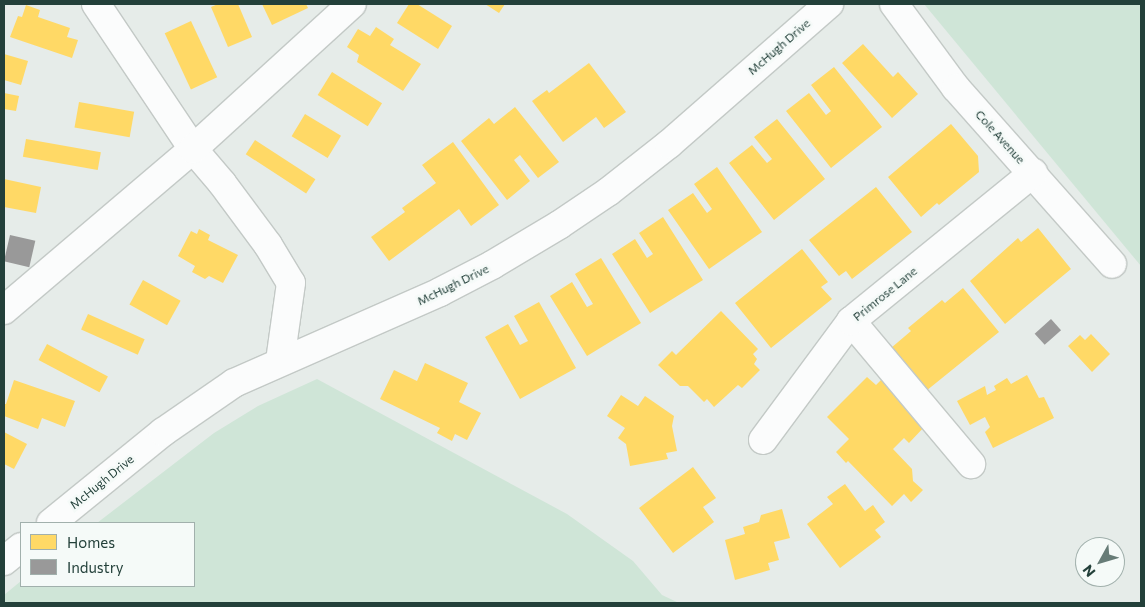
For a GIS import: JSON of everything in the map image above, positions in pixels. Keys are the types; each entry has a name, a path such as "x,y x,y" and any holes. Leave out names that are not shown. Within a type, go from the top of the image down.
{"street":[{"path":"96,4 193,149 222,183 268,245 291,283 280,361"},
{"path":"4,310 193,149 352,4"},
{"name":"McHugh Drive","path":"52,522 163,432 234,383 280,361 440,292 492,265 559,225 608,192 669,144 829,4"},
{"name":"Cole Avenue","path":"894,4 956,88 1112,264"},
{"name":"Primrose Lane","path":"763,440 851,321 1033,173"},
{"path":"851,321 971,464"},
{"path":"4,561 20,548"}],"green space":[{"path":"924,4 1141,4 1141,266 1126,248"},
{"path":"317,379 567,514 633,561 662,595 679,603 4,603 4,595 20,582 20,587 195,587 195,522 98,522 214,433 258,406"}],"building: Homes":[{"path":"218,4 238,4 252,37 228,47 211,7"},
{"path":"262,4 306,4 308,8 272,25"},
{"path":"409,4 417,4 452,26 438,49 397,23"},
{"path":"485,4 505,4 499,13"},
{"path":"26,5 40,10 38,17 70,28 67,37 78,40 72,58 10,37 18,16 22,17"},
{"path":"191,21 217,77 191,89 165,33"},
{"path":"376,27 394,39 390,45 421,64 403,91 357,62 359,55 347,47 358,29 370,36"},
{"path":"863,44 893,77 898,72 918,94 892,118 842,63"},
{"path":"4,54 28,61 21,85 4,80"},
{"path":"589,63 626,112 604,128 596,117 563,142 532,101 547,90 549,93"},
{"path":"834,67 882,127 831,168 786,111 809,93 826,115 831,111 811,85"},
{"path":"332,72 382,103 368,126 318,95"},
{"path":"4,93 19,96 16,111 4,109"},
{"path":"79,102 134,112 130,137 74,128"},
{"path":"515,107 559,162 538,178 520,155 514,160 530,181 507,200 461,141 489,118 494,124"},
{"path":"305,114 341,136 328,158 292,136"},
{"path":"777,119 825,179 774,220 729,163 752,145 767,163 772,159 754,137"},
{"path":"951,124 978,156 979,172 939,205 937,203 921,217 888,177"},
{"path":"26,139 101,152 98,170 23,157"},
{"path":"255,140 315,179 306,193 246,154"},
{"path":"453,142 499,205 471,226 459,209 389,261 371,237 405,212 402,208 436,183 422,165"},
{"path":"717,167 762,232 709,269 668,210 693,193 707,213 712,209 694,184"},
{"path":"4,179 41,187 36,213 4,207"},
{"path":"876,187 912,232 852,279 846,271 839,276 809,240"},
{"path":"663,217 703,280 650,313 612,254 635,239 647,258 653,254 639,233"},
{"path":"1038,228 1071,269 1005,324 970,281 1018,238 1021,242"},
{"path":"199,229 210,235 208,240 238,255 223,283 209,276 205,279 192,272 195,266 178,256 191,231 197,234"},
{"path":"802,249 828,282 821,287 832,299 771,348 735,303"},
{"path":"601,258 641,323 587,356 550,296 572,282 587,307 593,304 575,274"},
{"path":"143,280 181,301 167,325 129,304"},
{"path":"963,288 999,332 926,391 891,348 911,331 908,328 942,300 945,303"},
{"path":"539,302 576,368 520,399 485,337 508,324 520,345 528,341 514,316"},
{"path":"721,311 758,349 753,354 757,359 754,364 760,370 742,388 738,385 714,407 707,399 704,402 688,386 680,386 658,365 672,351 676,355"},
{"path":"88,314 145,339 138,355 81,330"},
{"path":"1091,334 1110,354 1092,372 1068,346 1080,335 1085,340"},
{"path":"47,344 108,376 99,392 39,360"},
{"path":"425,363 468,383 459,402 481,413 467,440 455,434 452,441 437,433 440,428 380,399 394,370 417,381"},
{"path":"1027,375 1039,398 1044,397 1054,418 993,448 985,432 990,427 985,417 970,425 957,401 985,386 987,395 996,390 994,386 1007,378 1011,384"},
{"path":"867,377 876,385 881,380 926,425 909,443 904,438 893,449 912,469 913,481 923,490 911,502 904,494 892,506 848,461 846,463 836,452 849,439 827,417"},
{"path":"14,380 75,401 65,427 42,418 38,429 4,416 4,404 6,404"},
{"path":"621,395 638,406 645,396 674,416 672,426 677,451 666,453 668,459 630,466 626,444 618,438 625,428 607,416"},
{"path":"4,432 27,444 14,469 4,464"},
{"path":"693,467 716,498 703,507 714,522 673,553 639,508"},
{"path":"845,484 865,511 873,505 885,522 875,530 881,537 840,568 807,524 833,504 827,497"},
{"path":"782,509 790,538 774,542 779,560 768,563 770,570 735,580 725,540 745,534 743,527 759,522 761,515"}],"building: Industry":[{"path":"10,235 35,241 29,267 4,261"},
{"path":"1051,319 1061,330 1045,345 1035,334"}]}
